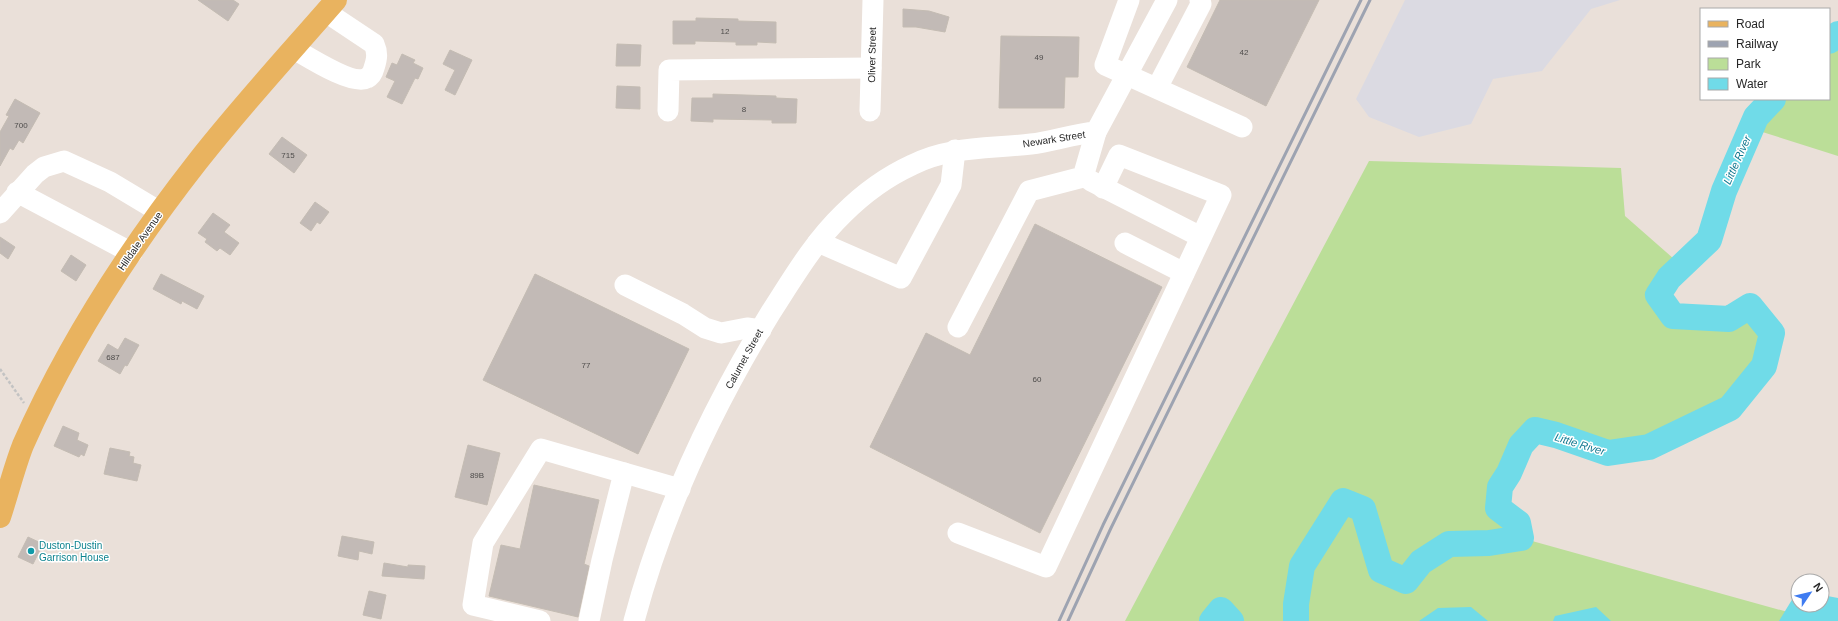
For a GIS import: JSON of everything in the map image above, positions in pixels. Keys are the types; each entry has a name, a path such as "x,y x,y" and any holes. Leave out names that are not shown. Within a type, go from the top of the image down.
{"main road":[{"name":"Hilldale Avenue","path":"0,517 23,447 36,419 83,328 132,252 199,160 331,6"}],"street":[{"name":"Oliver Street","path":"870,111 873,0"},
{"path":"1129,0 1105,65 1242,127"},
{"name":"Newark Street","path":"934,155 955,150 1031,144 1096,132 1167,0"},
{"path":"1157,88 1201,4 1200,0"},
{"path":"294,49 343,76 362,80 368,78 372,73 376,60 377,50 374,44 331,6"},
{"path":"668,111 669,70 871,68"},
{"path":"1083,177 1096,132"},
{"path":"818,242 901,278 951,185 955,150"},
{"name":"Calumet Street","path":"634,621 645,579 680,489 706,432 746,352 818,242 843,214 886,178 934,155"},
{"path":"958,533 1046,567 1221,195 1119,155 1103,188"},
{"path":"0,213 25,183 44,167 64,161 110,182 160,212"},
{"path":"958,327 1029,191 1083,177 1201,237"},
{"path":"17,192 132,252"},
{"path":"1125,243 1184,273"},
{"path":"625,285 683,314 705,328 721,333 747,328 761,330"},
{"path":"540,621 473,605 483,543 541,449 680,489"},
{"path":"589,621 602,560 624,473"}],"path":[{"path":"0,369 36,419"}],"shaded area":[{"path":"1405,0 1620,0 1591,9 1542,71 1493,79 1471,124 1419,137 1369,117 1356,99"}],"green space":[{"path":"1838,34 1838,156 1756,130 1756,108 1764,100 1830,100 1830,40"},
{"path":"1369,161 1621,168 1625,216 1682,266 1669,278 1658,295 1673,316 1729,319 1750,306 1772,333 1764,366 1730,408 1649,447 1608,453 1556,435 1535,430 1521,445 1509,473 1500,487 1498,508 1518,523 1521,538 1820,621 1298,621 1301,573 1296,604 1296,621 1231,621 1224,613 1229,621 1215,621 1219,613 1212,621 1125,621"}],"water":[{"path":"1830,596 1838,598 1838,621 1779,621 1790,603 1790,613 1830,613"},
{"path":"1471,607 1488,621 1419,621 1438,608"},
{"path":"1596,607 1611,621 1553,621 1555,616"}],"building":[{"path":"198,0 233,0 239,4 228,21"},
{"path":"1220,0 1319,0 1266,106 1187,67"},
{"path":"903,9 929,11 949,17 945,32 916,27 903,27"},
{"path":"696,18 776,22 776,43 757,42 757,45 736,45 736,42 695,41 695,44 673,44 673,21 696,21"},
{"path":"1001,36 1079,37 1078,77 1065,77 1064,108 999,108"},
{"path":"617,44 641,45 640,66 616,66"},
{"path":"450,50 472,60 455,95 445,90 455,70 443,64"},
{"path":"402,54 415,60 413,63 423,68 418,79 415,78 402,104 387,97 395,81 386,77 392,63 397,65"},
{"path":"617,86 640,87 640,109 616,108"},
{"path":"713,94 776,96 776,98 797,99 796,123 772,123 772,120 713,119 713,122 691,121 692,98 713,98"},
{"path":"15,99 40,113 23,143 19,140 13,150 10,148 0,166 0,132 9,116 6,115"},
{"path":"282,137 307,155 294,173 269,154"},
{"path":"315,202 329,212 320,224 317,222 311,231 300,223"},
{"path":"213,213 230,225 224,232 239,243 230,255 220,248 217,251 205,242 207,239 198,233"},
{"path":"1035,224 1162,287 1040,533 870,447 926,333 970,355"},
{"path":"0,237 15,247 8,259 0,253"},
{"path":"71,255 86,265 76,281 61,271"},
{"path":"161,274 204,296 197,309 182,301 181,304 153,289"},
{"path":"535,274 689,349 638,454 483,380"},
{"path":"125,338 139,345 127,366 125,365 120,374 98,361 108,344 118,350"},
{"path":"63,426 79,433 77,440 88,445 84,456 81,454 79,457 54,446"},
{"path":"468,445 500,453 487,505 455,497"},
{"path":"110,448 130,452 129,456 134,457 133,463 141,465 137,481 104,474"},
{"path":"534,485 599,500 584,564 589,566 578,617 489,596 501,545 520,549"},
{"path":"342,536 374,542 372,554 359,551 358,560 338,556"},
{"name":"Duston-Dustin Garrison House","path":"28,537 43,544 33,564 18,557"},
{"path":"384,563 408,567 408,565 425,566 424,579 382,576"},
{"path":"369,591 386,595 381,619 363,615"}],"waterway":[{"name":"Little River","path":"1830,40 1838,34"},
{"name":"Little River","path":"1296,621 1296,604 1302,566 1343,501 1363,509 1381,570 1406,581 1421,562 1449,544 1489,543 1521,538 1518,523 1498,508 1500,487 1509,473 1521,445 1535,430 1556,435 1608,453 1649,447 1730,408 1764,366 1772,333 1750,306 1729,319 1673,316 1658,295 1669,278 1709,240 1724,191 1756,117 1772,100"},
{"name":"Little River","path":"1212,621 1221,610 1231,621"}],"railway":[{"path":"1059,621 1103,525 1361,0"},
{"path":"1068,621 1111,528 1370,0"}],"place":[{"name":"Duston-Dustin Garrison House","path":"31,551"}]}
